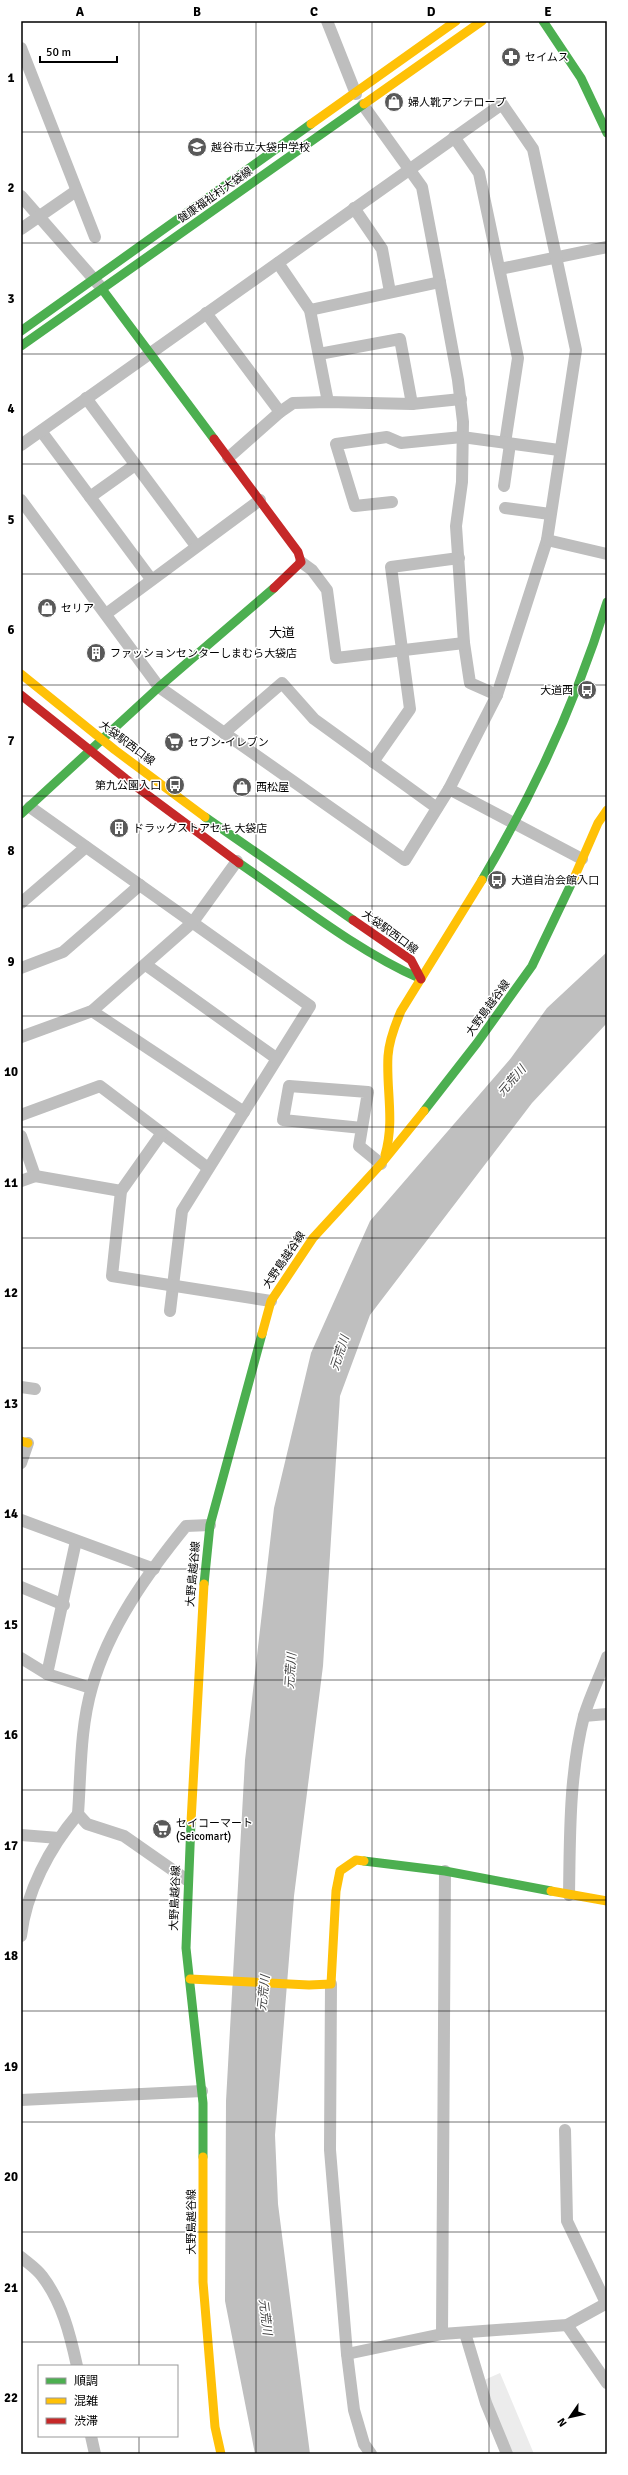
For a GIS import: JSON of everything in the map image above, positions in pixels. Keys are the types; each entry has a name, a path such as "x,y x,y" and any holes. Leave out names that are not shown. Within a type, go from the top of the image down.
{"street":[{"path":"327,21 356,94"},
{"name":"健康福祉村大袋線","path":"21,331 356,94 456,21"},
{"name":"健康福祉村大袋線","path":"21,346 482,21"},
{"path":"543,21 581,78 607,132"},
{"path":"21,48 95,237"},
{"path":"363,104 422,187 461,398 462,482 456,526 464,643 470,683 498,695"},
{"path":"21,445 408,169 502,104 533,149 576,350 559,450 547,540 498,695 449,790 405,860 159,687 21,500"},
{"path":"454,137 479,173 518,358 504,486"},
{"path":"21,229 76,191"},
{"path":"21,196 102,289 298,552 301,562 312,570 327,590 336,658 464,643"},
{"path":"354,208 382,249 390,292"},
{"path":"500,268 607,246"},
{"path":"278,262 310,310 328,402"},
{"path":"310,310 440,282"},
{"path":"206,313 280,412"},
{"path":"319,354 400,339 412,404"},
{"path":"86,398 196,546"},
{"path":"228,458 280,412 293,403 328,402 412,404 461,398"},
{"path":"41,431 151,579"},
{"path":"392,502 355,506 336,444 387,436 401,442 462,437 559,450"},
{"path":"90,498 135,465"},
{"path":"106,614 151,579 260,500"},
{"path":"505,508 550,514"},
{"path":"547,540 607,554"},
{"path":"373,762 410,709 391,567 459,558"},
{"path":"170,1311 182,1211 276,1058 310,1006 86,847 25,810 90,752 159,687 296,569 301,562"},
{"path":"362,1128 283,1120 290,1086 368,1092 362,1128 359,1146 381,1164 391,1135 388,1057 393,1030 401,1011 516,824 569,716 607,602"},
{"name":"大袋駅西口線","path":"21,674 102,740 247,847 411,960 421,979"},
{"path":"224,733 282,683 314,719 437,808"},
{"path":"21,695 90,752 237,860 397,970 421,979"},
{"path":"449,790 582,859"},
{"name":"大野島越谷線","path":"221,2454 215,2427 203,2282 202,2091 186,1948 187,1880 199,1708 202,1607 210,1525 271,1301 313,1238 381,1164 477,1043 532,966 556,919 598,822 607,810"},
{"path":"21,903 86,847"},
{"path":"21,1037 92,1011 193,922 237,860"},
{"path":"21,968 63,952 140,885"},
{"path":"146,965 276,1058"},
{"path":"92,1011 244,1112"},
{"path":"21,1115 100,1086 208,1168"},
{"path":"162,1133 121,1191 112,1276 271,1301"},
{"path":"21,1136 35,1176"},
{"path":"21,1181 35,1176 121,1191"},
{"path":"21,1387 35,1389"},
{"path":"21,1463 25,1442"},
{"path":"21,1520 154,1569"},
{"path":"21,1936 35,1885 59,1838 78,1814 84,1724 91,1688 126,1606 186,1526 210,1525"},
{"path":"47,1674 64,1605 76,1541"},
{"path":"21,1587 64,1605"},
{"path":"569,1895 570,1810 584,1716 607,1657"},
{"path":"21,1658 47,1674 91,1688"},
{"path":"584,1716 607,1714"},
{"path":"78,1814 87,1824 124,1836 187,1880"},
{"path":"21,1835 59,1838"},
{"path":"371,2454 364,2444 354,2410 347,2354 330,2150 331,1984 336,1891 340,1871 356,1860 445,1871 607,1901"},
{"path":"442,2334 445,1871"},
{"path":"190,1979 218,1979 309,1985 331,1984"},
{"path":"21,2100 202,2091"},
{"path":"347,2354 442,2334 567,2325 607,2303 567,2221 565,2130"},
{"path":"21,2257 41,2274 57,2298 70,2334 76,2365"},
{"path":"567,2325 607,2383"},
{"path":"465,2333 486,2403 507,2454"},
{"path":"91,2437 95,2454"}],"shaded area":[{"path":"500,2373 534,2454 511,2454 482,2381"}],"water":[{"name":"元荒川","path":"607,952 607,1023 532,1103 370,1315 340,1396 323,1666 294,1896 275,2135 278,2204 310,2454 255,2454 225,2301 226,2101 245,1760 274,1508 311,1353 370,1221 511,1058 547,1008"}],"traffic: fast":[{"path":"543,21 581,78 607,133"},
{"path":"21,346 364,104"},
{"path":"21,331 311,124"},
{"path":"102,289 214,439"},
{"path":"21,814 159,687 274,588"},
{"path":"482,880 520,813 553,744 582,674 607,602"},
{"path":"205,817 353,920"},
{"path":"239,863 350,940 397,968 421,979"},
{"path":"424,1111 477,1043 532,966 574,878"},
{"path":"204,1584 210,1525 262,1334"},
{"path":"191,1822 186,1948 203,2103 203,2157"},
{"path":"364,1861 445,1871 551,1891"}],"traffic: slow":[{"path":"311,124 456,21"},
{"path":"364,104 482,21"},
{"path":"21,674 115,750 205,817"},
{"path":"574,878 598,823 607,810"},
{"path":"385,1155 388,1142 390,1118 388,1056 395,1027 401,1011 482,880"},
{"path":"262,1334 271,1301 313,1238 381,1164 424,1111"},
{"path":"21,1441 28,1443"},
{"path":"191,1822 204,1584"},
{"path":"190,1979 309,1985 331,1984 336,1891 340,1871 356,1860 364,1861"},
{"path":"551,1891 607,1901"},
{"path":"203,2157 203,2282 215,2427 221,2454"}],"traffic: jam":[{"path":"214,439 298,552 301,562 274,588"},
{"path":"21,695 126,779 239,863"},
{"path":"353,920 411,960 421,979"}],"place":[{"name":"セイムス","path":"511,57"},
{"name":"婦人靴アンテロープ","path":"394,102"},
{"name":"越谷市立大袋中学校","path":"197,147"},
{"name":"セリア","path":"47,608"},
{"name":"ファッションセンターしまむら大袋店","path":"96,653"},
{"name":"大道西","path":"587,690"},
{"name":"セブン-イレブン","path":"174,742"},
{"name":"第九公園入口","path":"175,785"},
{"name":"西松屋","path":"242,787"},
{"name":"ドラッグストアセキ 大袋店","path":"119,828"},
{"name":"大道自治会館入口","path":"497,880"},
{"name":"セイコーマート (Seicomart)","path":"162,1829"}],"district":[{"name":"大道","path":"282,633"}]}
